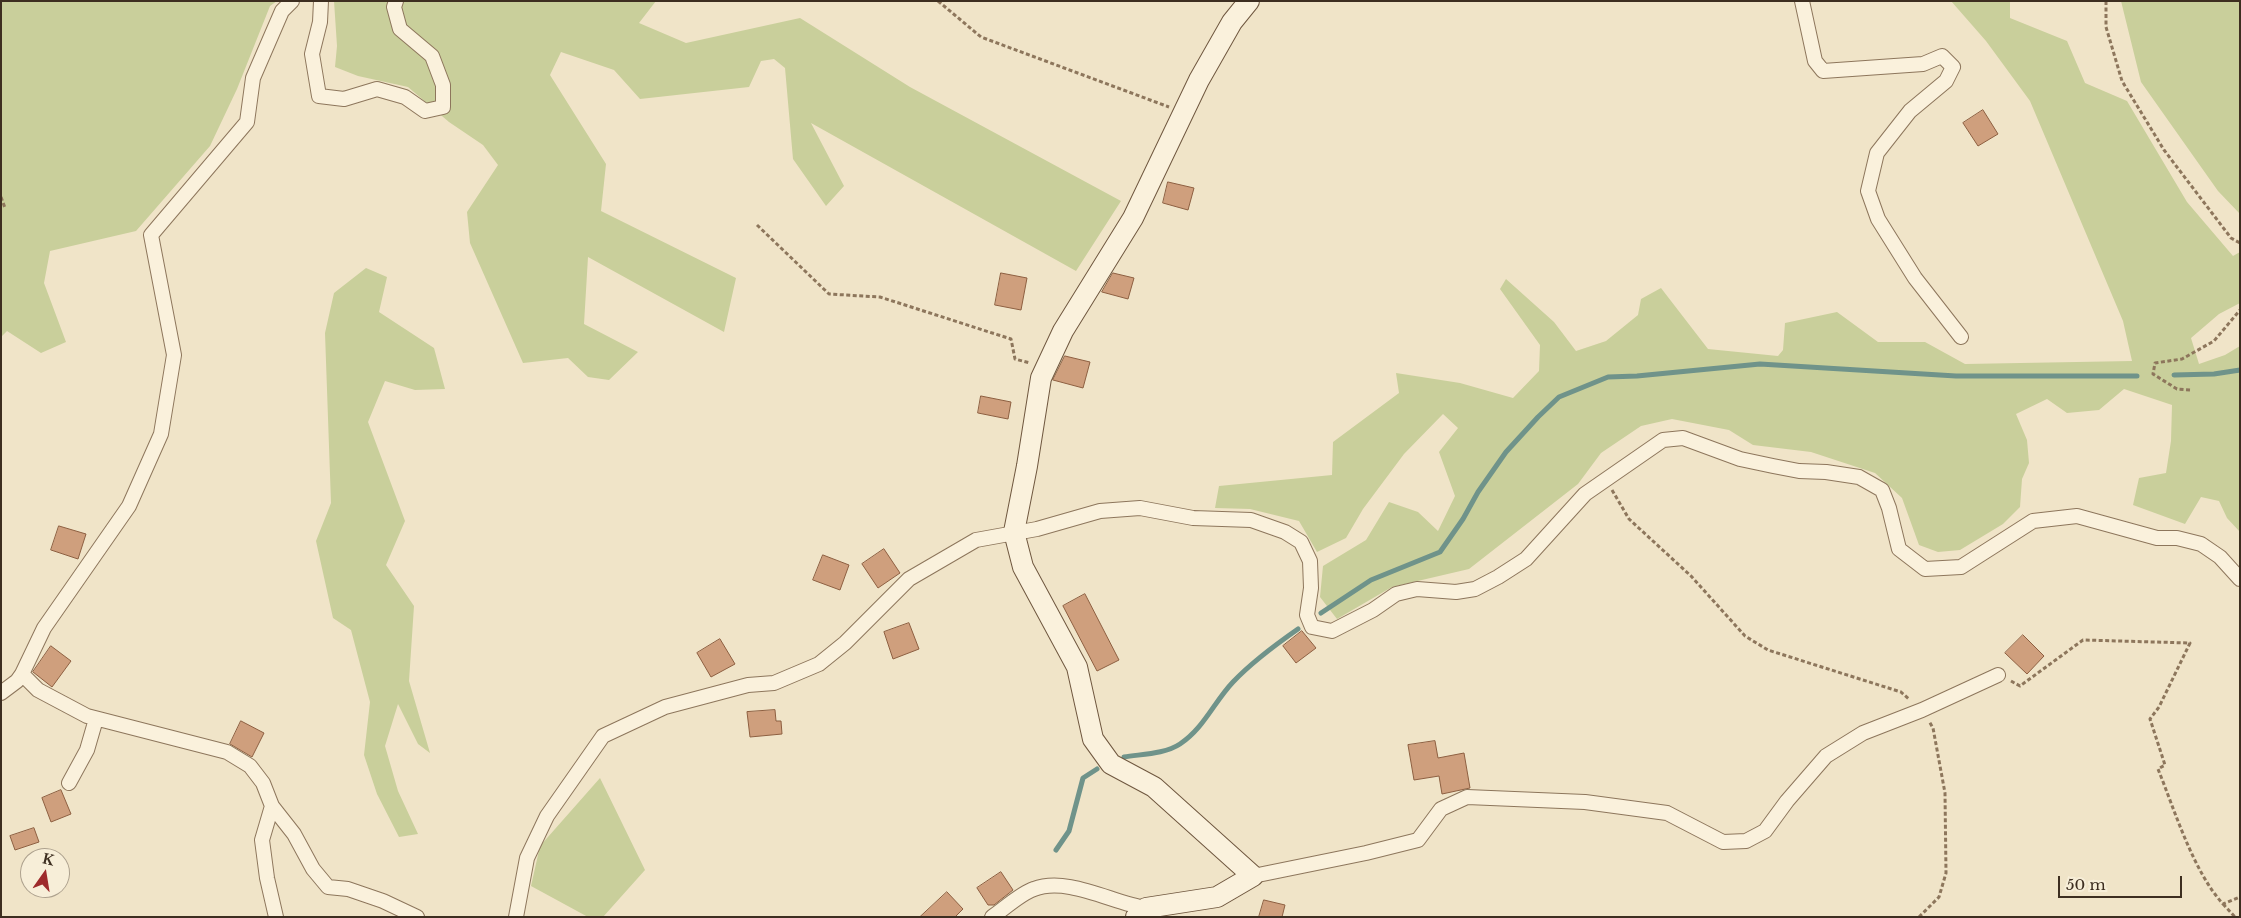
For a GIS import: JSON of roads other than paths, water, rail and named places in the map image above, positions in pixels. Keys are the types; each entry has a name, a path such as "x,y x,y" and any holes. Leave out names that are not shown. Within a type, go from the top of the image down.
{"street":[{"path":"1,693 17,682 44,628 129,506 161,434 174,355 151,235 247,122 253,78 282,11 292,1"},
{"path":"321,1 320,22 312,54 319,96 344,99 377,89 405,97 425,111 443,107 443,84 432,56 400,29 394,7 396,1"},
{"path":"1249,1 1232,22 1199,80 1133,218 1063,331 1041,378 1014,532 1023,567 1077,667 1093,739 1112,764 1154,787 1253,876"},
{"path":"1802,1 1815,61 1823,71 1924,64 1942,56 1953,67 1946,81 1910,111 1877,153 1868,191 1878,219 1915,278 1961,337"},
{"path":"516,917 527,858 547,816 603,736 665,707 748,685 774,683 800,674 819,664 845,643 909,579 976,540 1037,529 1100,511 1140,508 1194,518 1252,520 1285,532 1301,542 1310,561 1312,588 1307,615 1312,627 1332,631 1373,610 1396,594 1417,589 1456,592 1475,589 1498,577 1526,559 1585,494 1663,440 1683,438 1740,458 1773,466 1799,471 1826,472 1858,477 1882,490 1889,508 1899,549 1925,569 1961,567 2033,521 2077,516 2157,538 2177,538 2201,544 2220,557 2240,578"},
{"path":"22,674 38,690 87,716 227,752 250,766 263,783 272,806 294,834 313,869 328,887 348,889 383,901 417,917"},
{"path":"992,917 1033,889 1057,885 1129,906 1141,913 1217,897 1253,876 1366,853 1418,840 1441,809 1467,796 1585,802 1667,812 1722,842 1746,841 1765,831 1787,801 1826,756 1863,733 1922,710 1998,675"},
{"path":"69,783 86,750 96,719"},
{"path":"272,806 262,840 267,878 276,917"}],"waterway":[{"path":"1321,613 1371,580 1440,552 1506,452 1538,417 1559,397 1608,377 1760,364 1956,376 2137,376"},
{"path":"2174,375 2214,374 2240,370"},
{"path":"1124,757 1160,752 1180,744 1196,730 1226,690 1240,675 1264,654 1298,629"},
{"path":"1056,850 1069,831 1083,778 1097,769"}]}
